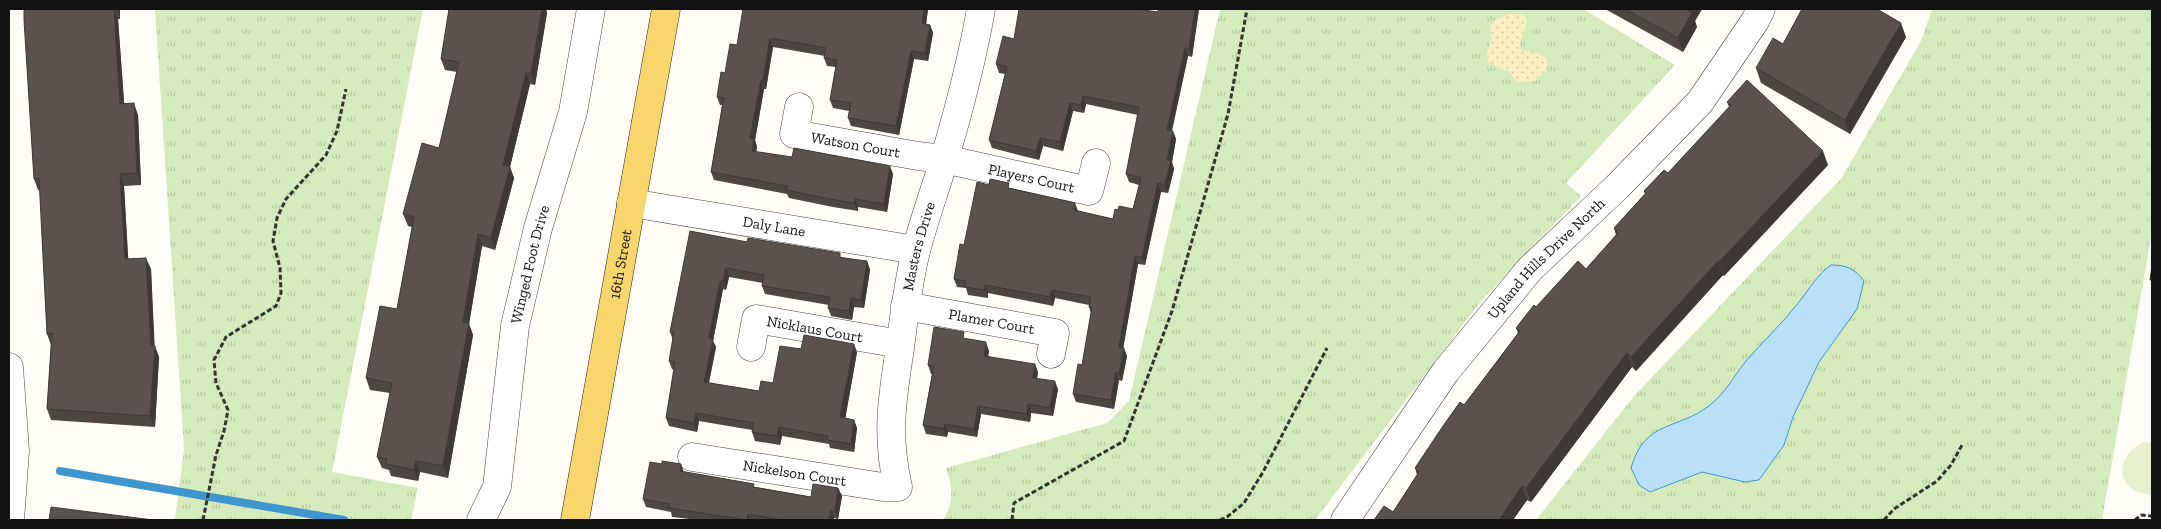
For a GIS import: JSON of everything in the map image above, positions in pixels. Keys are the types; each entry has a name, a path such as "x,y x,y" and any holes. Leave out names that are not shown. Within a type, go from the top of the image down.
{"main road":[{"name":"16th Street","path":"574,520 666,9"}],"street":[{"name":"Winged Foot Drive","path":"481,520 497,487 515,326 538,228 573,112 591,9"},
{"name":"Masters Drive","path":"898,487 891,458 890,434 892,400 905,306 916,250 944,159 976,40 981,9"},
{"name":"Upland Hills Drive North","path":"1345,520 1446,371 1530,269 1617,187 1700,102 1755,21 1761,9"},
{"name":"Watson Court","path":"798,107 794,134 944,159"},
{"name":"Players Court","path":"944,159 1089,192 1096,163"},
{"name":"Daly Lane","path":"631,203 916,250"},
{"name":"Plamer Court","path":"905,306 1055,332 1051,354"},
{"name":"Nicklaus Court","path":"751,347 756,320 900,344"},
{"path":"9,367 15,451 10,520"},
{"name":"Nickelson Court","path":"692,457 883,487 898,487"}],"path":[{"path":"1012,520 1014,503 1124,441 1172,311 1228,114 1247,9"},
{"path":"203,520 216,455 228,410 216,383 214,360 226,337 276,306 281,293 280,268 273,241 277,218 286,199 326,155 336,131 346,89"},
{"path":"1220,520 1228,517 1244,503 1263,472 1327,348"},
{"path":"1884,520 1894,509 1937,481 1951,465 1962,445"},
{"path":"2135,520 2141,515 2152,516"}],"green space":[{"path":"155,9 423,9 332,472 418,488 411,520 175,520 184,449"},
{"path":"1220,9 1583,9 1675,65 1566,183 1581,196 1481,301 1315,520 943,520 951,501 950,482 946,468 1107,423 1129,401"},
{"path":"1932,9 2152,9 2152,231 2102,520 1536,520 1634,396 1841,179 1921,41"},
{"path":"2144,442 2152,443 2152,495 2140,493 2131,488 2125,481 2122,473 2127,456"}],"sand":[{"path":"1510,14 1519,14 1526,17 1526,26 1520,46 1521,50 1538,53 1547,59 1547,69 1535,81 1517,82 1509,72 1488,62 1486,56 1491,40 1490,26 1496,19"}],"water":[{"path":"1831,265 1850,268 1864,281 1857,309 1819,362 1793,417 1784,445 1759,480 1745,482 1702,472 1650,492 1639,485 1631,468 1637,452 1645,441 1653,433 1698,413 1716,400 1746,361 1793,310 1818,277"}],"building":[{"path":"24,9 114,9 120,104 134,103 137,173 120,174 125,259 146,258 151,345 155,346 150,416 47,409 52,333 47,334 39,178 34,179"},
{"path":"449,9 542,9 531,74 526,73 503,165 510,167 491,238 478,234 463,322 469,323 443,466 416,461 414,470 386,464 387,459 377,457 392,383 366,378 380,306 397,309 414,217 403,214 422,143 439,148 459,62 441,59"},
{"path":"743,9 924,9 922,23 930,25 925,53 911,51 896,126 848,118 851,103 830,100 837,60 824,58 826,48 770,38 763,81 761,80 750,138 754,139 752,151 792,157 794,148 890,166 884,204 855,199 854,203 830,199 786,190 787,186 711,172 724,98 717,97 721,72 725,73 730,44 737,45"},
{"path":"1019,9 1137,9 1158,12 1158,9 1195,9 1189,49 1185,48 1167,130 1173,131 1167,160 1171,160 1165,185 1158,183 1142,257 1135,256 1119,347 1124,348 1119,373 1116,372 1111,400 1073,394 1078,364 1082,365 1092,307 1089,307 1091,297 1052,290 1050,297 985,285 985,290 965,287 966,281 954,279 960,244 964,245 977,182 989,185 990,179 1009,183 1008,188 1075,203 1074,210 1113,219 1115,209 1118,210 1119,206 1133,209 1141,178 1126,174 1139,107 1083,96 1081,105 1070,103 1060,142 1040,138 1036,151 989,140 1007,67 996,64 1003,36 1014,39"},
{"path":"1625,9 1689,9 1692,13 1678,38"},
{"path":"1802,9 1877,9 1901,23 1845,120 1756,68 1773,38 1783,44"},
{"path":"1747,80 1823,151 1718,261 1631,357 1627,353 1526,488 1522,486 1499,520 1374,520 1384,506 1393,512 1419,472 1415,468 1443,426 1460,402 1464,405 1520,331 1516,328 1534,305 1536,307 1578,261 1586,269 1618,233 1614,228 1646,193 1644,191 1664,170 1668,173 1731,105 1727,102"},
{"path":"690,231 747,242 748,238 840,253 840,258 867,261 861,300 851,298 849,311 828,308 830,297 762,286 764,275 726,268 723,281 720,281 709,338 713,339 704,382 759,391 761,381 773,383 780,346 801,349 804,335 854,344 840,417 854,420 851,444 827,440 828,436 779,427 777,436 752,432 754,423 696,413 694,423 666,418 675,362 669,361 674,332 670,332"},
{"path":"934,327 964,332 963,338 986,342 984,356 1035,364 1033,378 1055,381 1050,408 1028,404 1027,414 978,406 974,429 945,424 944,429 923,425 934,366 928,365"},
{"path":"662,461 681,464 680,471 754,484 753,487 811,497 813,484 838,488 835,511 831,510 829,520 781,520 748,514 747,520 669,508 670,504 643,499 650,462 662,464"},
{"path":"51,507 153,520 49,520"}],"waterway":[{"path":"60,471 344,520"}]}
